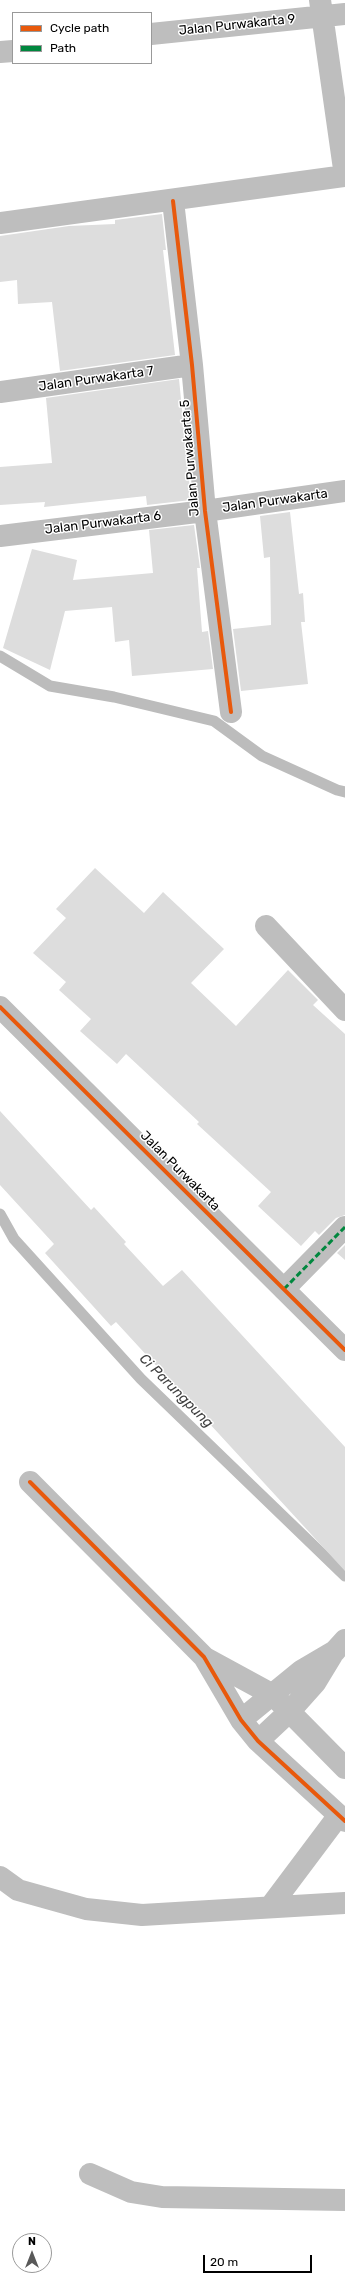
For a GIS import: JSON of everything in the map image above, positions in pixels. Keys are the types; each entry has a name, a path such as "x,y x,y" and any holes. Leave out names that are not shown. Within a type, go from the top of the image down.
{"street":[{"name":"Jalan Purwakarta 9","path":"152,34 321,8 345,14"},
{"path":"0,223 173,201 345,176 321,8"},
{"path":"0,52 12,51"},
{"name":"Jalan Purwakarta 5","path":"173,201 192,365 205,511 230,712"},
{"name":"Jalan Purwakarta 7","path":"0,392 192,365"},
{"name":"Jalan Purwakarta","path":"205,511 345,491"},
{"name":"Jalan Purwakarta 6","path":"0,536 205,511"},
{"path":"266,926 345,1010"},
{"name":"Jalan Purwakarta","path":"0,1007 345,1350"},
{"path":"284,1290 345,1227"},
{"path":"30,1482 204,1657 241,1720 258,1741 342,1818 270,1906"},
{"path":"241,1720 301,1671 340,1645"},
{"path":"258,1741 290,1711 315,1683 340,1645"},
{"path":"204,1657 273,1695 345,1768"},
{"path":"0,1877 18,1890 86,1909 142,1915 270,1906 345,1903"},
{"path":"90,2174 131,2192 162,2197 345,2200"}],"building":[{"path":"162,214 166,250 163,250 175,355 60,371 52,302 18,304 17,280 0,282 0,236 69,226 115,224 115,220"},
{"path":"179,379 191,500 147,505 146,496 44,507 45,502 0,505 0,467 52,463 46,398"},
{"path":"290,512 299,594 303,593 305,622 301,622 308,684 241,691 233,629 271,625 270,557 264,558 260,516"},
{"path":"194,525 200,568 197,568 202,632 208,631 213,669 132,676 129,640 115,642 112,607 65,611 50,670 3,648 32,549 77,560 73,580 153,573 149,530"},
{"path":"95,868 144,913 163,892 224,949 191,983 236,1026 288,970 318,1000 313,1005 345,1034 345,1215 336,1218 319,1235 315,1231 301,1246 258,1206 271,1192 197,1124 199,1122 126,1054 117,1064 80,1031 91,1019 59,990 66,982 33,953 66,918 56,909"},
{"path":"0,1111 91,1210 94,1207 126,1242 124,1244 163,1286 182,1270 345,1447 345,1571 116,1322 111,1326 45,1253 54,1244 0,1185"},
{"path":"345,1245 345,1260 337,1253"}],"waterway":[{"path":"0,656 50,686 114,697 214,721 262,756 337,790 345,792"},
{"name":"Ci Parungpung","path":"0,1214 14,1239 141,1379 345,1576"}],"marked path":[{"path":"284,1289 345,1227"}],"cycle path":[{"path":"173,201 192,365 205,511 231,712"},
{"path":"0,1007 345,1350"},
{"path":"30,1482 204,1657 241,1720 258,1741 345,1821"}]}
